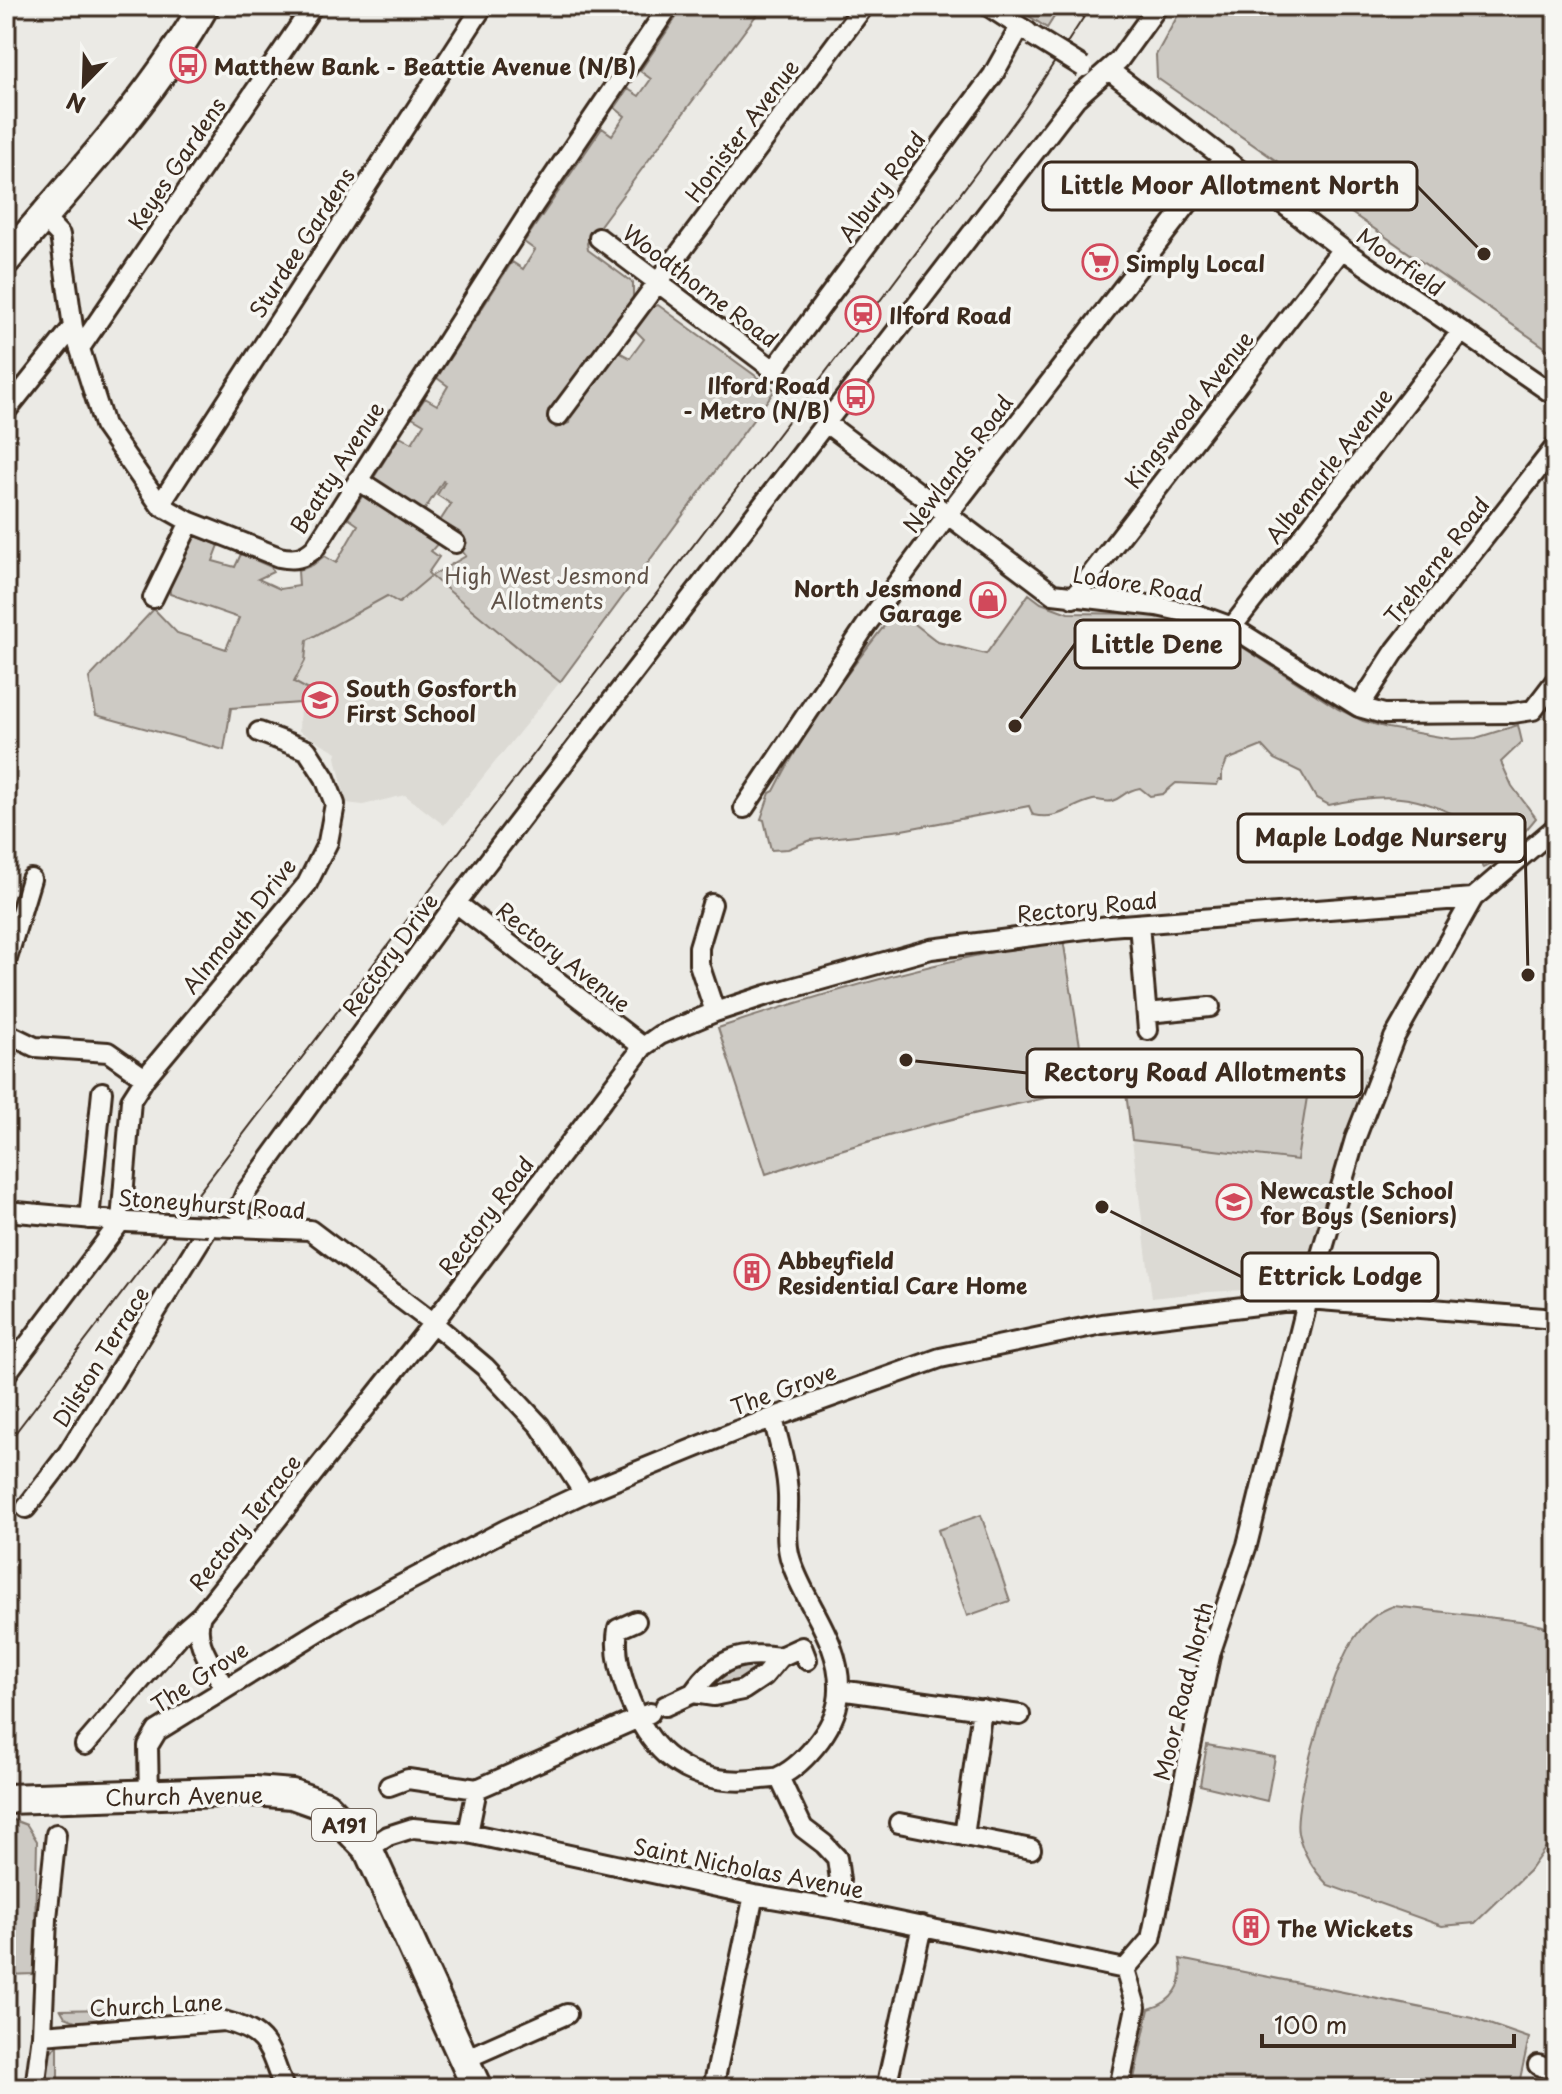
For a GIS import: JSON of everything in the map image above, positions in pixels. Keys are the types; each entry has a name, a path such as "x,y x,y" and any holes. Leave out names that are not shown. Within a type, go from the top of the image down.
{"main road":[{"path":"6,260 170,61 204,6"},
{"name":"Church Avenue","path":"6,1799 254,1791 292,1794 326,1806 368,1849 477,2088"}],"street":[{"name":"Keyes Gardens","path":"80,348 313,6"},
{"name":"Sturdee Gardens","path":"160,505 483,6"},
{"name":"Beatty Avenue","path":"43,217 60,235 73,327 104,425 160,505 190,522 279,557 292,560 306,556 315,548 534,205 669,6"},
{"name":"Honister Avenue","path":"558,416 864,6"},
{"name":"Moorfield","path":"988,6 1083,67 1105,74 1224,157 1342,249 1556,396"},
{"path":"826,423 1076,98 1105,74 1131,46 1158,6"},
{"name":"Albury Road","path":"774,370 1026,31"},
{"name":"Newlands Road","path":"744,808 867,624 948,514 1224,157"},
{"name":"Woodthorne Road","path":"599,238 774,370"},
{"name":"Kingswood Avenue","path":"1073,598 1342,249"},
{"path":"6,411 73,327"},
{"name":"Albemarle Avenue","path":"1232,627 1461,332"},
{"name":"Lodore Road","path":"826,423 1053,594 1157,606 1199,615 1232,627 1359,707 1384,714 1513,713 1533,710 1556,680"},
{"name":"Rectory Drive","path":"240,1227 241,1204 246,1192 456,903 826,423"},
{"name":"Treherne Road","path":"1359,707 1396,650 1556,446"},
{"path":"358,480 455,543"},
{"path":"153,598 190,522"},
{"name":"Alnmouth Drive","path":"124,1222 131,1100 145,1078 307,884 328,842 335,804 325,778 307,750 259,732"},
{"path":"1473,898 1556,827"},
{"path":"6,962 31,879"},
{"name":"Rectory Road","path":"433,1323 643,1047 660,1035 715,1012 931,949 1139,924 1473,898"},
{"name":"Moor Road North","path":"1125,1969 1151,1939 1211,1651 1247,1545 1308,1299 1355,1139 1394,1038 1473,898"},
{"name":"Rectory Avenue","path":"456,903 643,1047"},
{"path":"712,904 699,947 699,964 715,1012"},
{"path":"1139,924 1148,1022 1210,1007"},
{"path":"6,1033 35,1047 108,1052 145,1078"},
{"path":"89,1219 102,1092"},
{"name":"Stoneyhurst Road","path":"6,1211 124,1222 310,1230 433,1323 485,1367 540,1426 584,1493"},
{"path":"6,1374 124,1222"},
{"name":"Dilston Terrace","path":"26,1508 68,1453 209,1226"},
{"name":"The Grove","path":"149,1795 148,1746 157,1731 350,1612 505,1530 584,1493 773,1418 940,1358 1102,1324 1308,1299 1556,1319"},
{"name":"Rectory Terrace","path":"85,1745 185,1629 201,1615 433,1323"},
{"path":"773,1418 788,1481 789,1558 811,1612 828,1636"},
{"path":"201,1615 197,1628 199,1641 224,1687"},
{"path":"636,1621 618,1629 615,1645 623,1682 651,1712 666,1755 693,1773 719,1781 744,1782 779,1777 811,1751 833,1722 839,1690"},
{"path":"389,1786 408,1779 477,1789 693,1693 705,1676 730,1659 756,1654 780,1657 812,1653 828,1636"},
{"path":"812,1653 828,1636"},
{"path":"812,1653 839,1690 1020,1715"},
{"path":"693,1693 714,1696 743,1690 764,1676 780,1657"},
{"path":"964,1836 982,1709"},
{"path":"779,1777 803,1828 837,1858 840,1880 836,1909"},
{"path":"468,1833 477,1789"},
{"path":"899,1823 1031,1849"},
{"name":"Saint Nicholas Avenue","path":"368,1849 388,1836 413,1828 468,1833 754,1895 922,1926 1125,1969"},
{"path":"35,2088 42,2035 47,1918 56,1834"},
{"path":"713,2088 754,1895"},
{"path":"886,2088 922,1926"},
{"path":"1119,2088 1136,2007 1125,1969"},
{"path":"465,2059 567,2014"},
{"name":"Church Lane","path":"42,2035 224,2021 246,2027 265,2041 284,2088"},
{"path":"1538,2065 1556,2072"}],"shaded area":[{"name":"South Gosforth First School","path":"431,576 560,682 444,825 405,795 363,805 346,803 337,752 299,731 300,703 231,708 224,750 96,715 89,678 154,609 177,633 226,649 388,596 400,602"},
{"name":"Newcastle School for Boys (Seniors)","path":"1368,1067 1310,1265 1280,1288 1152,1298 1125,1085 1166,1079"}],"green space":[{"name":"High West Jesmond Allotments","path":"684,6 763,6 587,243 588,250 633,283 633,299 558,404 548,410 547,418 556,428 569,423 571,414 617,351 630,358 644,339 633,328 647,309 658,305 775,390 560,682 431,576 466,556 461,550 467,543 461,533 440,521 451,504 437,495 445,482 424,511 411,507 371,482 400,436 412,443 424,424 412,417 425,398 437,405 448,386 437,378 512,262 523,269 535,250 524,242 602,128 612,135 625,116 615,108 628,89 639,96 651,79 640,71"},
{"path":"1014,6 1061,6 1047,28"},
{"path":"1183,6 1556,6 1556,355 1157,78 1156,55"},
{"path":"365,492 405,519 405,524 440,541 431,551 439,557 428,573 431,576 399,603 387,596 307,640 305,661 294,682 307,689 300,703 231,708 224,750 96,715 89,678 154,609 177,633 226,649 239,618 170,594 169,580 191,534 219,545 213,561 235,567 241,554 271,567 273,572 258,579 280,589 299,586 298,571 324,556 336,563 358,525 348,518"},
{"path":"1029,594 1041,603 1068,613 1147,614 1187,624 1244,648 1338,709 1388,728 1452,739 1476,738 1518,725 1522,742 1501,762 1512,786 1536,818 1502,859 1484,868 1476,855 1482,829 1443,810 1408,799 1373,798 1329,805 1316,798 1301,772 1274,759 1262,746 1227,760 1222,780 1217,785 1176,783 1163,794 1150,796 1140,788 1112,801 1093,800 1051,816 1033,815 1029,806 902,830 811,840 788,849 771,850 764,820 761,819 770,793 831,697 897,610 938,642 986,654"},
{"path":"1063,939 1087,1090 925,1126 766,1174 718,1028 889,976"},
{"path":"1166,1079 1307,1097 1297,1160 1132,1140 1125,1085"},
{"path":"981,1515 1010,1601 967,1616 938,1530"},
{"path":"1394,1606 1520,1621 1543,1626 1556,1638 1556,1833 1529,1871 1475,1923 1442,1926 1328,1885 1309,1861 1298,1833 1301,1794 1308,1765 1345,1655 1366,1624"},
{"path":"764,1660 759,1676 709,1692 705,1684 715,1673"},
{"path":"1207,1745 1275,1757 1267,1801 1200,1785"},
{"path":"6,1817 27,1825 37,1841 34,1974 6,1975"},
{"path":"1180,1959 1472,2018 1529,2038 1518,2088 1132,2088 1149,2009 1165,2002 1176,1991 1181,1976"},
{"path":"152,2008 152,2015 80,2023 65,2017 61,2010"},
{"path":"58,2045 58,2088 45,2088 48,2054"}],"tram line":[{"path":"6,1445 870,314 1024,109 1091,6"}],"place":[{"name":"Matthew Bank - Beattie Avenue (N/B)","path":"188,65"},
{"name":"Little Moor Allotment North","path":"1484,254"},
{"name":"Simply Local","path":"1100,262"},
{"name":"Ilford Road","path":"863,314"},
{"name":"Ilford Road - Metro (N/B)","path":"856,397"},
{"name":"North Jesmond Garage","path":"988,600"},
{"name":"South Gosforth First School","path":"320,700"},
{"name":"Little Dene","path":"1015,726"},
{"name":"Maple Lodge Nursery","path":"1528,975"},
{"name":"Rectory Road Allotments","path":"906,1060"},
{"name":"Newcastle School for Boys (Seniors)","path":"1234,1202"},
{"name":"Ettrick Lodge","path":"1102,1207"},
{"name":"Abbeyfield Residential Care Home","path":"752,1272"},
{"name":"The Wickets","path":"1251,1927"}]}
